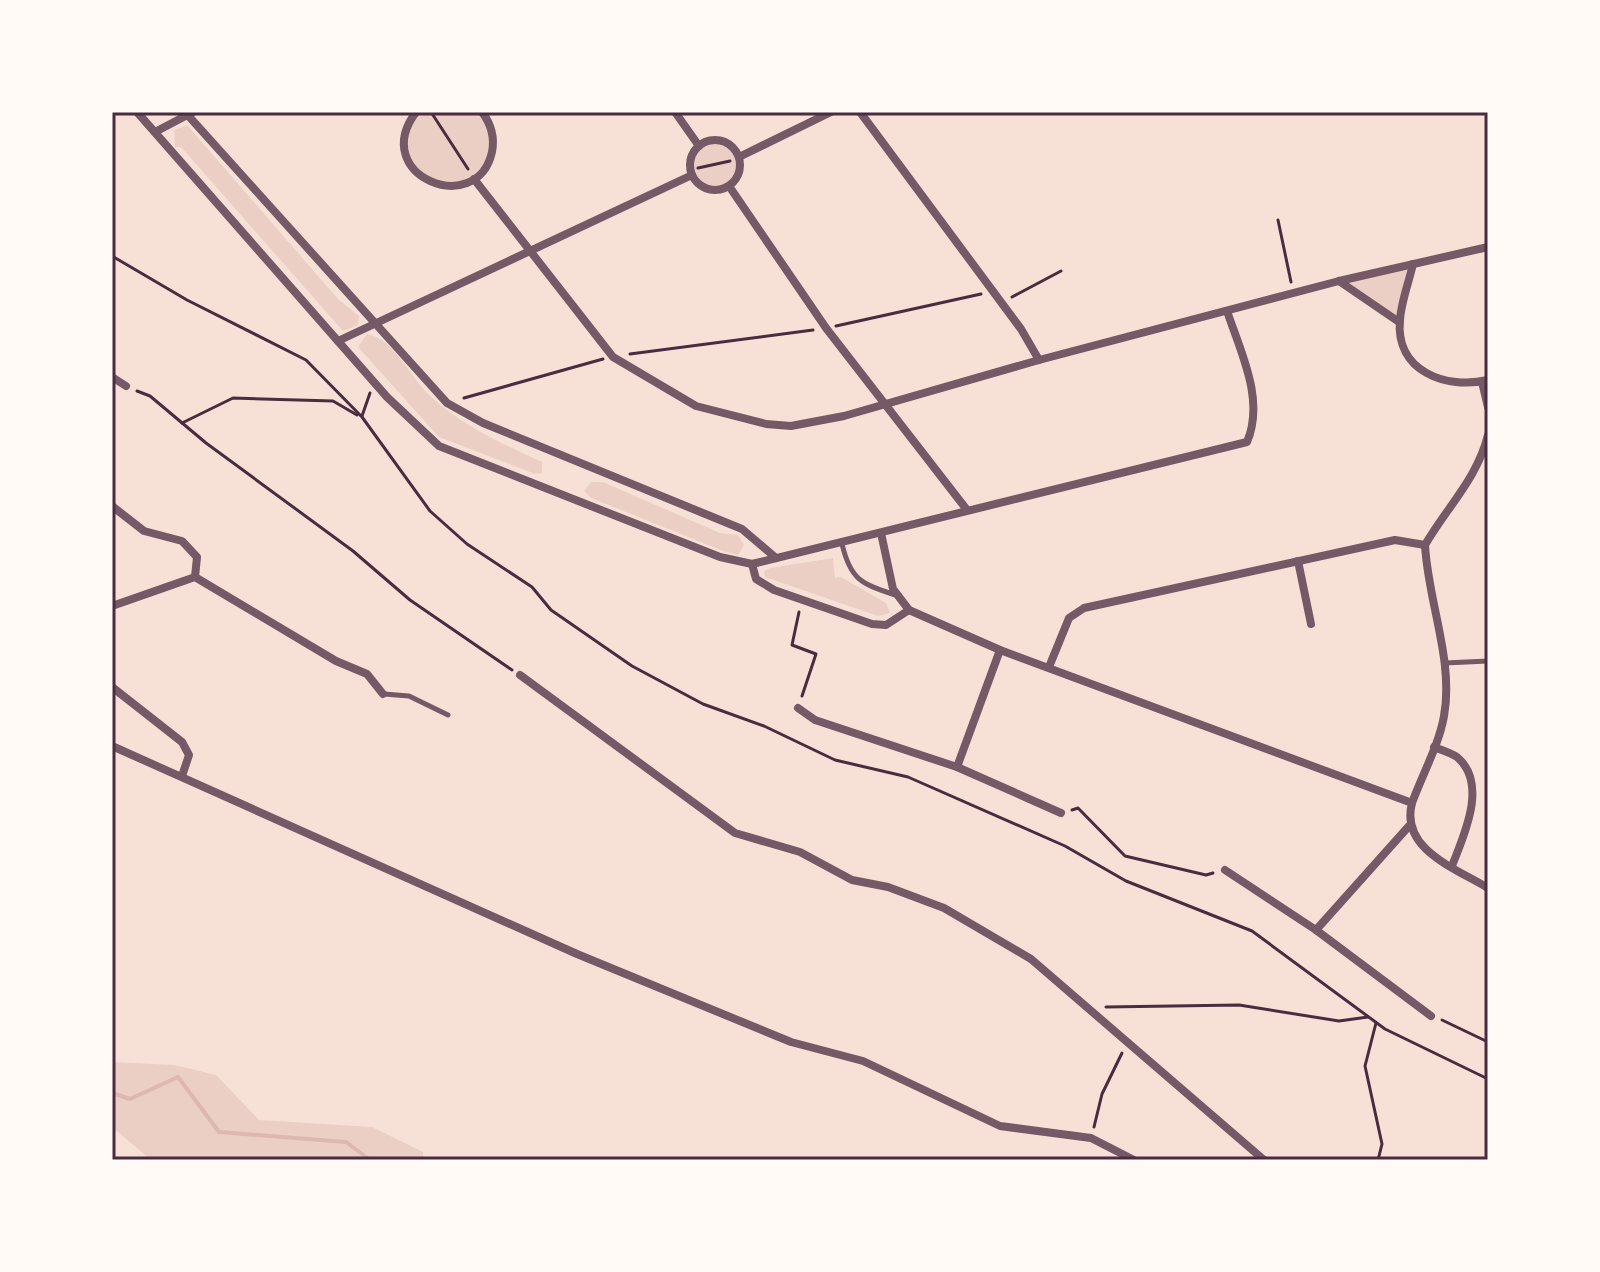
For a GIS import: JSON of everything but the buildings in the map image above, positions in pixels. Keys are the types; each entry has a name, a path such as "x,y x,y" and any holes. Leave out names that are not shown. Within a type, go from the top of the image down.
{"street":[{"path":"137,112 374,382 415,426 439,446 720,557 752,564 1247,442 1256,421 1250,382 1227,311"},
{"path":"416,112 404,141 407,158 417,174 439,185 454,186 474,179 486,166 493,149 491,127 482,112"},
{"path":"675,112 699,146"},
{"path":"739,158 831,112"},
{"path":"860,112 1001,303 1039,360"},
{"path":"155,132 188,113 447,403 483,423 742,529 776,558"},
{"path":"709,141 724,142 739,158 739,173 729,186 708,189 691,172 692,154 699,146 709,141"},
{"path":"338,341 531,253 691,172"},
{"path":"474,179 613,357 696,406 766,424 791,426 885,404 1339,281 1488,247"},
{"path":"729,186 826,328 967,510"},
{"path":"1413,264 1399,322 1405,352 1419,371 1440,381 1485,381 1488,407"},
{"path":"1339,281 1399,322"},
{"path":"112,377 126,386"},
{"path":"1488,435 1482,456 1465,490 1438,522 1425,545 1427,582 1445,663 1444,716 1412,803 1409,826 1417,842 1488,888"},
{"path":"112,506 144,531 182,541 197,557 195,577"},
{"path":"881,533 893,589 909,610 1000,650 1412,803"},
{"path":"1049,667 1069,618 1084,608 1395,540 1425,545"},
{"path":"1298,561 1311,624"},
{"path":"752,564 756,579 802,600 872,624 886,625 909,610"},
{"path":"112,606 195,577"},
{"path":"195,577 336,661 367,674 383,694"},
{"path":"957,767 1000,650"},
{"path":"520,675 735,833 800,852 852,880 888,887 944,908 1031,959 1264,1160"},
{"path":"112,687 182,742 189,755 182,776"},
{"path":"798,708 815,720 957,767 1061,813"},
{"path":"112,746 577,954 791,1042 863,1061 1000,1126 1091,1138 1134,1160"},
{"path":"1434,747 1458,758 1470,780 1470,815 1452,866"},
{"path":"1316,930 1409,826"},
{"path":"1225,870 1316,930 1431,1016"}],"lane":[{"path":"842,544 848,570 856,578 898,596"},
{"path":"1445,663 1488,661"},
{"path":"383,694 409,696 448,715"}],"path":[{"path":"431,112 474,179"},
{"path":"691,172 739,158"},
{"path":"1278,220 1294,293"},
{"path":"112,256 187,300 306,360 362,417 430,511 467,544 532,587 551,610 632,666 703,704 764,726 835,760 908,777 1065,846 1126,881 1252,931 1376,1023 1488,1079"},
{"path":"1001,303 1061,271"},
{"path":"447,403 613,357 826,328 993,292"},
{"path":"362,417 374,382"},
{"path":"126,386 150,396 353,551 410,600 520,675"},
{"path":"182,423 233,398 333,401 362,417"},
{"path":"798,708 816,654 792,645 802,600"},
{"path":"1061,813 1078,808 1125,856 1206,875 1225,870"},
{"path":"1091,1008 1239,1005 1339,1021 1368,1017"},
{"path":"1431,1016 1488,1042"},
{"path":"1376,1023 1365,1066 1382,1144 1378,1160"},
{"path":"1091,1138 1102,1094 1128,1042"}],"shaded area":[{"path":"416,112 482,112 493,149 474,175 464,182 442,184 431,180 407,158 410,120"},
{"path":"187,125 338,299 359,316 358,325 343,331 181,147 175,147 174,130"},
{"path":"715,140 733,147 740,165 733,183 715,190 697,183 690,165 697,147"},
{"path":"1413,264 1399,322 1339,281"},
{"path":"367,334 385,343 422,388 442,406 482,433 542,462 542,473 535,474 439,437 358,347"},
{"path":"591,482 603,482 720,533 738,535 744,545 738,555 723,551 591,498 584,491"},
{"path":"833,558 835,578 841,577 886,603 890,613 878,616 765,577 764,571 770,568"},
{"path":"112,1062 175,1065 216,1075 259,1120 372,1127 423,1152 423,1160 151,1160 112,1127"}],"waterway":[{"path":"112,1093 130,1099 178,1077 219,1132 346,1142 370,1160"}]}
